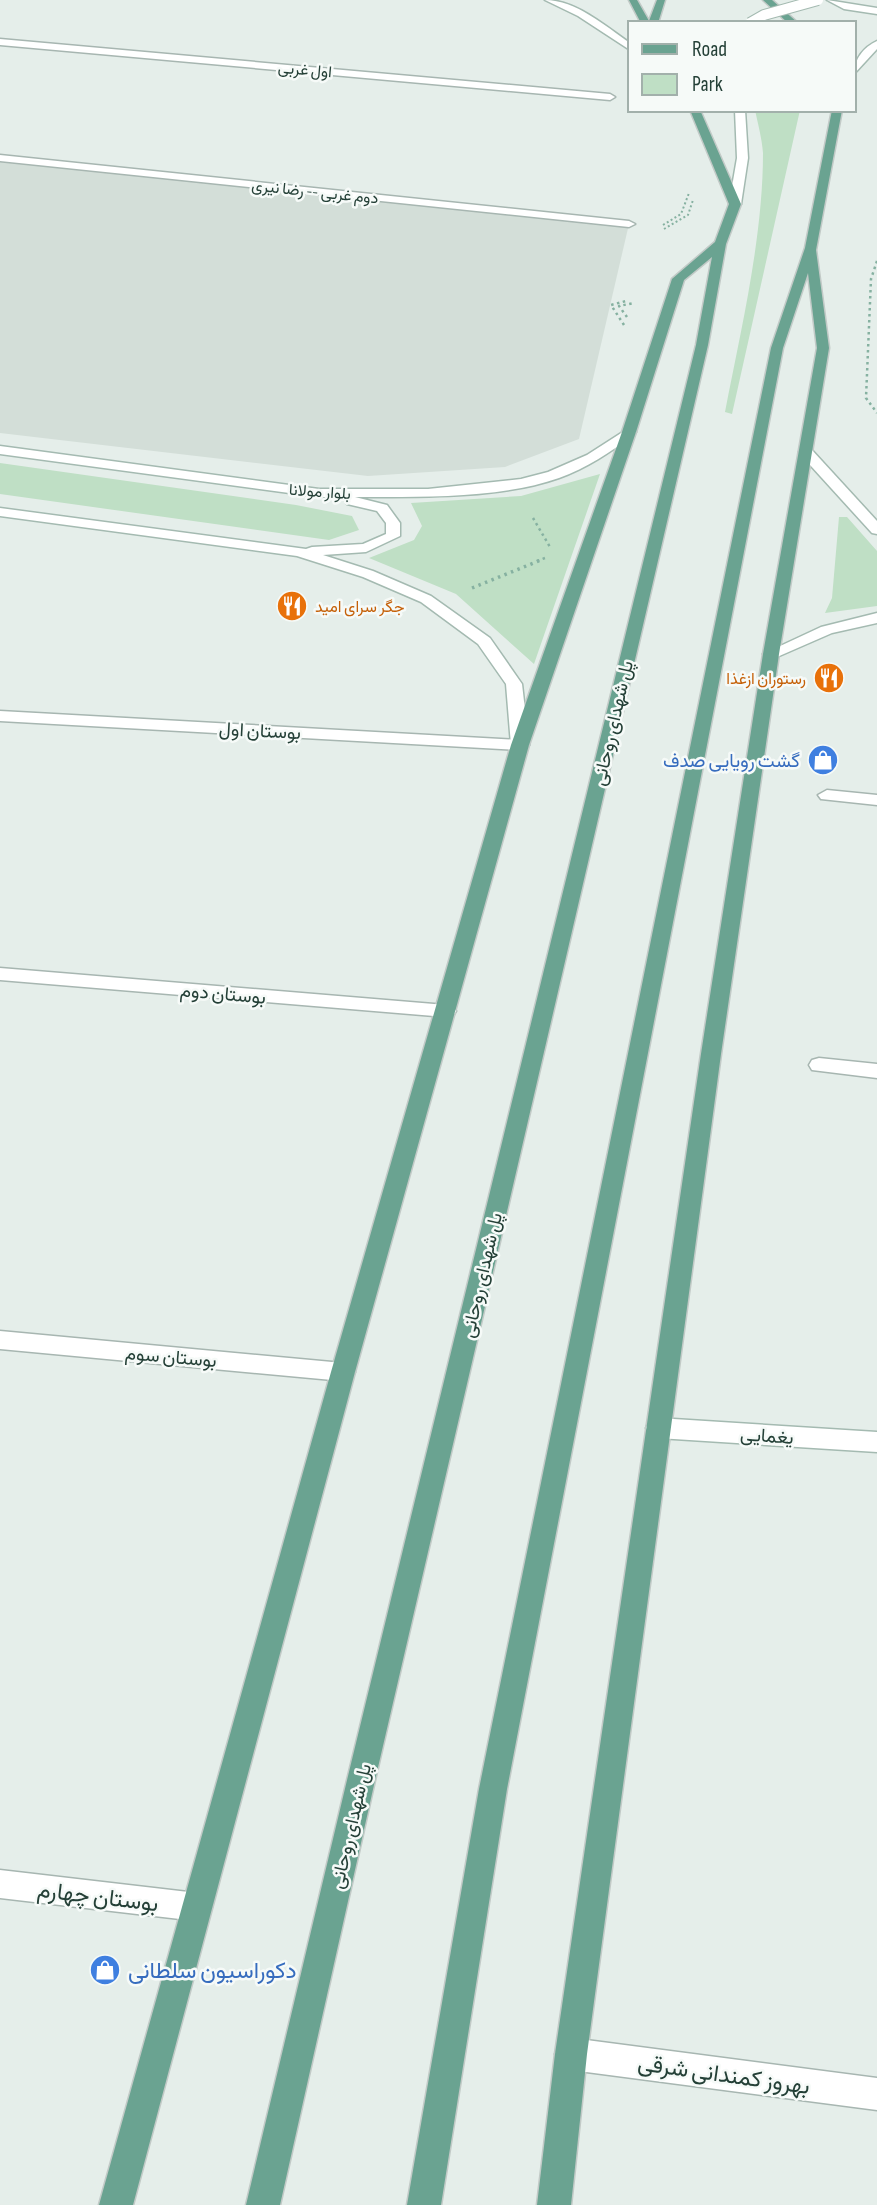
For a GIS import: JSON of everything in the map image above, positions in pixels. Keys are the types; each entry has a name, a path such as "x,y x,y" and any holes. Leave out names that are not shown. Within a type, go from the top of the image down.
{"main road":[{"path":"633,0 645,21"},
{"path":"654,21 661,0"},
{"path":"767,0 793,21"},
{"path":"779,0 795,21"},
{"path":"696,112 734,204"},
{"path":"424,2205 493,1789 776,348 811,248 836,112"},
{"name":"پل شهدای روحانی","path":"263,2205 368,1749 702,345 720,244 734,204"},
{"path":"116,2205 343,1372 520,745 629,432 678,279 720,244"},
{"path":"554,2205 571,2054 658,1428 771,654 823,348 811,248"}],"street":[{"path":"549,0 581,14 628,46"},
{"path":"754,21 764,15 818,0"},
{"path":"831,0 847,7 877,11"},
{"name":"اول غربی","path":"0,42 610,97"},
{"path":"856,68 868,51 877,44"},
{"path":"734,204 743,167 744,134 740,112"},
{"name":"دوم غربی -- رضا نیری","path":"0,158 629,224"},
{"name":"بلوار مولانا","path":"0,450 319,494 428,493 521,483 553,475 592,458 629,432"},
{"path":"806,452 877,530"},
{"path":"299,552 366,548 393,536 393,523 382,508 319,494"},
{"path":"0,512 299,552 368,574 426,599 484,641 514,684 520,745"},
{"path":"771,654 827,629 877,618"},
{"name":"بوستان اول","path":"0,716 520,745"},
{"path":"827,795 877,800"},
{"name":"بوستان دوم","path":"0,974 446,1011"},
{"path":"819,1065 877,1071"},
{"name":"بوستان سوم","path":"0,1340 343,1372"},
{"name":"یغمایی","path":"658,1428 877,1442"},
{"name":"بوستان چهارم","path":"0,1884 197,1907"},
{"name":"بهروز کمندانی شرقی","path":"571,2054 877,2094"}],"path":[{"path":"654,230 681,214 689,194 689,182"},
{"path":"661,231 688,215 695,194"},
{"path":"877,261 871,279 866,398 877,413"},
{"path":"627,328 611,305 630,300 632,296"},
{"path":"627,318 619,306 636,303 639,296"},
{"path":"868,352 877,353"},
{"path":"468,589 554,555 527,508"}],"shaded area":[{"path":"0,158 629,224 579,439 505,467 368,476 0,433"}],"green space":[{"path":"755,112 800,112 732,414 725,412 755,250 762,185 761,137"},
{"path":"0,463 296,505 352,516 359,530 329,540 0,494"},
{"path":"600,474 534,664 456,594 369,558 414,540 422,526 411,503 521,496"},
{"path":"839,517 847,517 877,551 877,606 825,613 832,598"}],"place":[{"name":"جگر سرای امید","path":"292,606"},
{"name":"رستوران ازغذا","path":"829,678"},
{"name":"گشت رویایی صدف","path":"823,760"},
{"name":"دکوراسیون سلطانی","path":"105,1970"}]}
